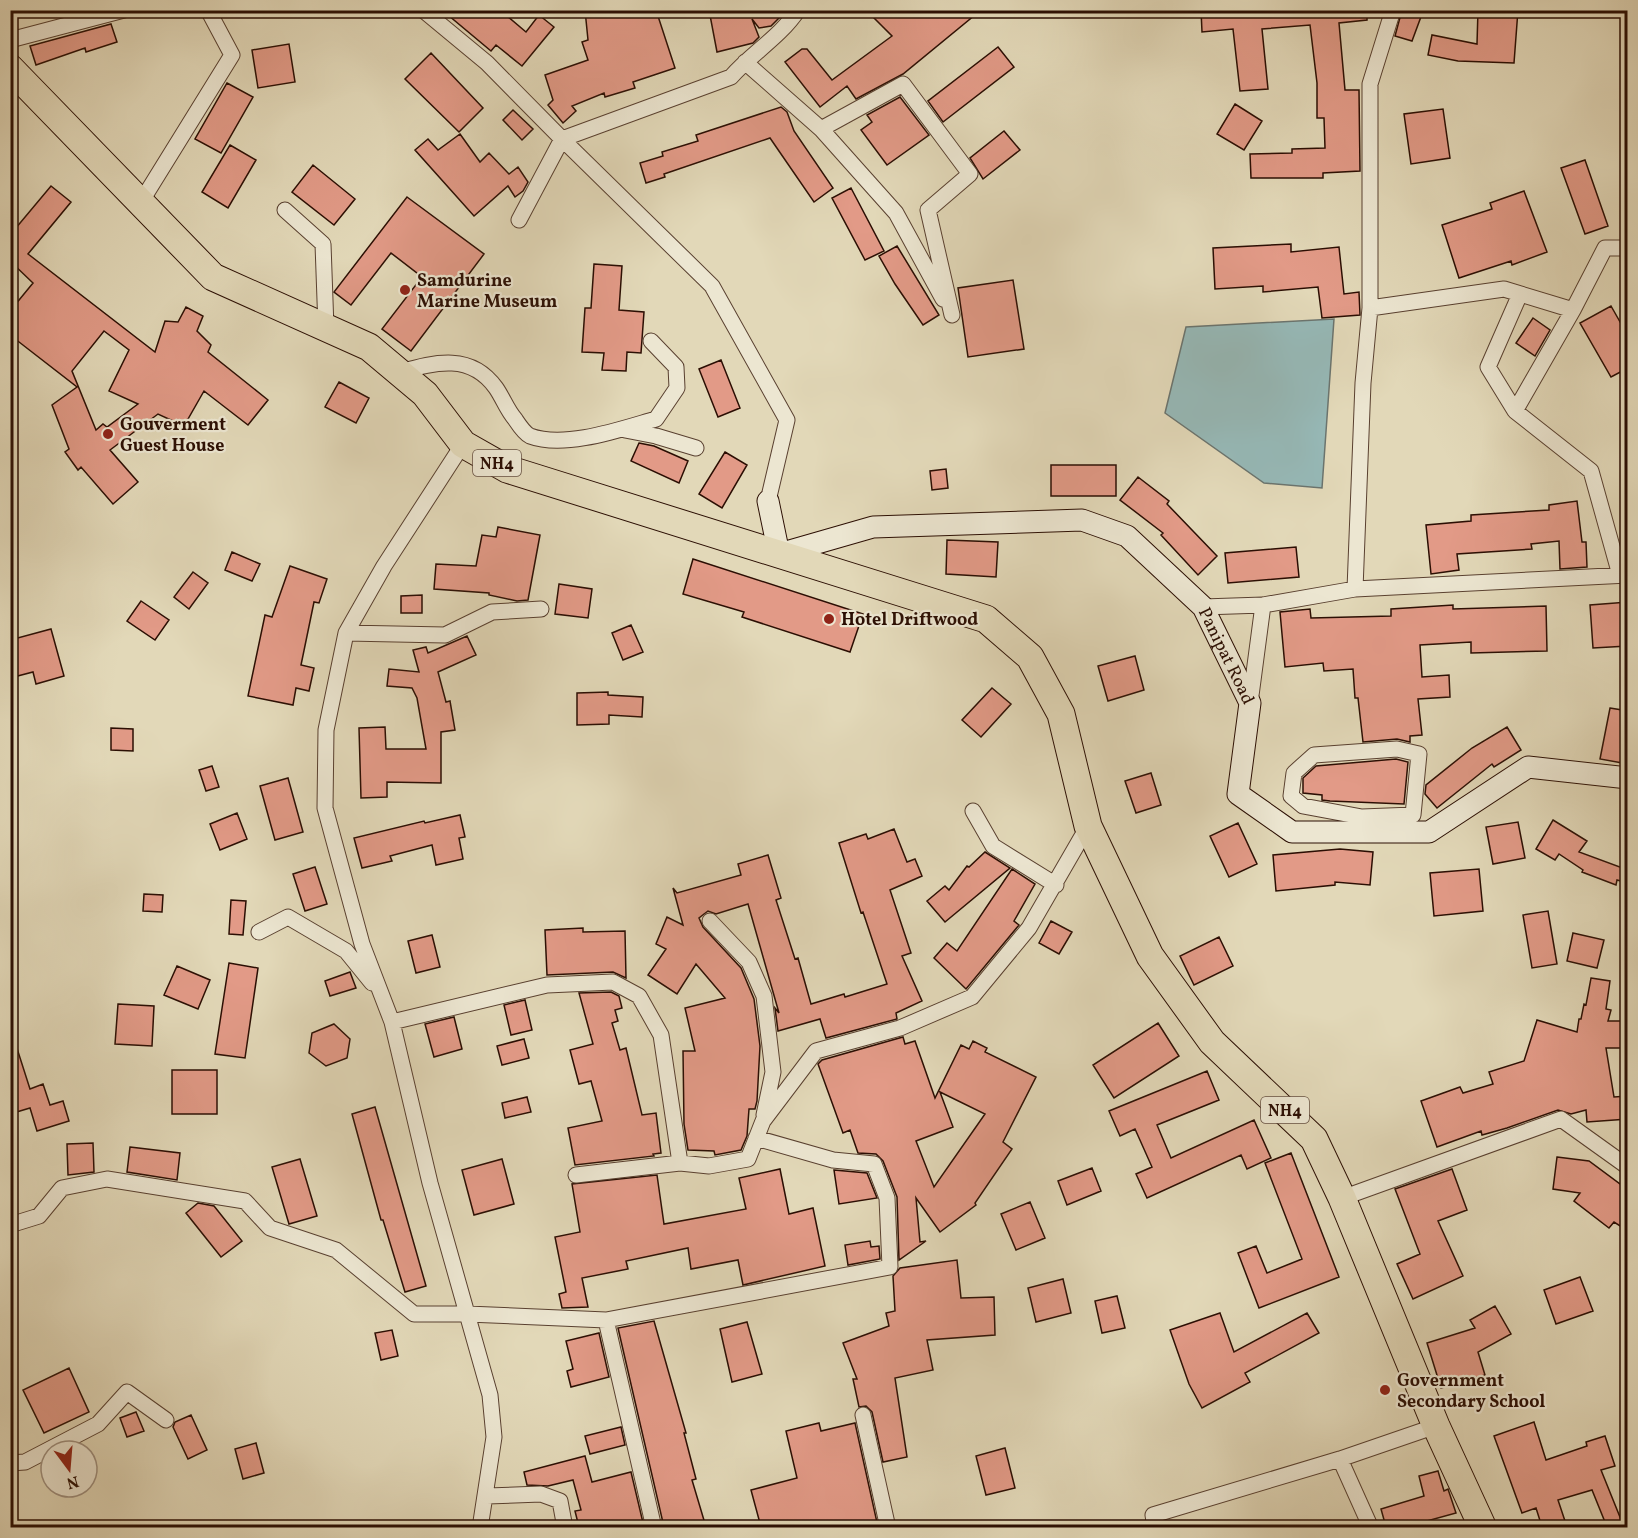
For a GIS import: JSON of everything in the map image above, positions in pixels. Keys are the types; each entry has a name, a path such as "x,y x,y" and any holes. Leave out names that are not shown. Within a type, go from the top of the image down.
{"highway":[{"name":"NH4","path":"10,68 213,277 369,347 425,394 463,444 507,469 986,619 1030,657 1061,714 1088,826 1150,956 1212,1042 1314,1139 1342,1198 1436,1426 1483,1527"}],"street":[{"path":"10,40 124,10"},
{"path":"141,202 232,55 208,10"},
{"path":"423,10 487,63 561,139 712,286 787,420 768,501 779,554"},
{"path":"519,220 561,139 731,77 745,62 787,28 798,10"},
{"path":"1355,590 1363,383 1370,308 1370,84 1393,10"},
{"path":"745,62 821,129 896,213 952,315 928,210 970,174 903,84 821,129"},
{"path":"285,210 323,244 326,328"},
{"path":"1515,411 1605,248 1628,248"},
{"path":"1370,308 1504,289 1573,309"},
{"path":"1203,607 1263,605 1355,590 1624,574 1591,471 1515,411 1488,367 1520,294"},
{"path":"400,372 424,366 453,363 478,368 496,388 510,414 527,435 553,442 656,419 677,388 676,367 651,341"},
{"path":"619,429 656,436 696,448"},
{"path":"463,444 384,566 346,633 337,664 326,730 325,808 362,944 392,1022 430,1182 490,1395 494,1437 487,1496 480,1527"},
{"name":"Panipat Road","path":"779,554 873,527 1082,520 1127,536 1203,607 1250,703 1238,794 1292,832 1362,825 1429,832 1528,767 1628,778"},
{"path":"1250,703 1263,605"},
{"path":"346,633 445,635 492,612 541,609"},
{"path":"1397,749 1419,754 1413,815 1362,825 1303,806 1291,796 1294,773 1314,755 1397,749"},
{"path":"972,811 993,846 1056,885"},
{"path":"763,1121 816,1051 900,1029 972,998 1029,928 1056,885 1088,826"},
{"path":"259,932 288,917 346,951 383,997"},
{"path":"576,1175 680,1162 709,1166 748,1159 763,1121 773,1072 765,996 749,962 710,921"},
{"path":"392,1022 546,984 613,982 639,996 661,1035 680,1162"},
{"path":"1342,1198 1561,1119 1628,1167"},
{"path":"10,1225 39,1216 62,1188 106,1179 245,1201 270,1228 336,1250 414,1314 606,1320 890,1267 887,1198 874,1164 833,1160 756,1138"},
{"path":"606,1320 654,1527"},
{"path":"10,1463 25,1462 98,1424 127,1392 166,1420"},
{"path":"863,1415 888,1527"},
{"path":"1155,1527 1153,1515 1340,1459 1436,1426"},
{"path":"1340,1459 1371,1527"},
{"path":"487,1496 541,1494 560,1501 565,1527"}],"water":[{"path":"1334,319 1322,488 1264,483 1165,413 1186,327"}],"building":[{"path":"442,10 500,10 526,32 539,15 554,27 522,66 496,45 491,51"},
{"path":"585,10 656,10 675,68 633,82 635,88 605,97 604,93 572,106 576,111 563,123 548,105 553,100 545,75 588,60 582,42 588,40"},
{"path":"709,10 783,10 783,14 771,26 759,28 752,19 759,37 753,43 717,52"},
{"path":"866,10 981,10 903,74 856,99 847,86 820,107 785,62 802,49 807,49 832,80 892,36"},
{"path":"1201,10 1367,10 1367,20 1339,23 1345,90 1359,90 1360,171 1323,173 1323,178 1251,178 1250,154 1292,153 1292,149 1325,148 1324,118 1317,118 1317,83 1310,25 1262,29 1268,89 1240,91 1233,29 1202,32"},
{"path":"1402,10 1422,14 1412,41 1395,36"},
{"path":"1478,10 1518,10 1514,63 1458,61 1428,55 1432,35 1477,44"},
{"path":"111,24 117,42 86,52 85,48 36,65 30,46"},
{"path":"289,44 295,82 258,88 252,50"},
{"path":"998,47 1014,67 943,122 928,101"},
{"path":"431,53 483,108 459,132 405,79"},
{"path":"227,83 253,97 221,153 195,139"},
{"path":"900,97 929,135 887,165 861,130 872,122 867,115"},
{"path":"1235,104 1262,121 1244,150 1217,134"},
{"path":"781,107 787,112 794,131 833,188 814,202 770,138 664,174 665,177 646,183 640,163 663,156 662,152 698,141 696,135"},
{"path":"1443,109 1450,158 1411,164 1404,114"},
{"path":"513,110 533,129 522,140 503,120"},
{"path":"1004,131 1020,150 983,179 970,158"},
{"path":"460,134 480,162 489,153 509,174 518,167 528,182 523,191 515,197 508,186 474,216 415,150 428,139 438,150"},
{"path":"230,145 256,160 228,208 202,192"},
{"path":"1585,160 1608,226 1585,234 1561,168"},
{"path":"313,165 355,199 334,225 292,192"},
{"path":"51,186 71,202 28,254 155,352 165,321 178,322 186,307 203,316 197,331 211,345 208,352 268,400 248,425 204,391 184,426 158,414 110,450 138,482 113,504 81,467 78,470 65,452 69,449 52,405 77,387 10,335 10,311 33,283 10,261 10,235","holes":["104,331 129,350 109,391 138,404 107,427 103,424 96,430 72,371"]},
{"path":"851,188 884,251 865,260 832,198"},
{"path":"1524,191 1547,252 1512,265 1511,261 1459,278 1442,225 1492,209 1490,203"},
{"path":"407,197 484,254 411,351 382,329 422,277 391,253 351,305 334,292"},
{"path":"1291,244 1291,252 1339,247 1344,294 1359,292 1360,315 1322,318 1318,287 1263,292 1263,286 1215,289 1213,248"},
{"path":"897,246 939,315 923,325 879,256"},
{"path":"594,264 622,266 619,310 644,312 641,353 627,352 626,371 602,370 604,353 582,352 585,308 591,308"},
{"path":"1013,280 1024,349 968,357 958,288"},
{"path":"1611,306 1628,336 1628,368 1611,377 1580,323"},
{"path":"1533,318 1550,330 1535,356 1516,343"},
{"path":"721,360 740,408 718,417 699,369"},
{"path":"339,382 369,398 356,423 325,407"},
{"path":"639,443 654,446 688,461 679,483 631,461"},
{"path":"725,452 747,465 722,508 699,494"},
{"path":"1051,465 1116,465 1116,496 1051,496"},
{"path":"946,469 948,488 932,490 930,471"},
{"path":"1138,477 1169,501 1167,504 1217,556 1198,575 1161,535 1163,533 1120,500"},
{"path":"1577,501 1582,542 1586,542 1587,567 1560,569 1559,541 1531,544 1532,549 1457,554 1459,570 1431,574 1426,525 1471,521 1471,515 1549,510 1549,505"},
{"path":"498,527 540,535 528,600 517,601 489,595 489,593 434,589 436,564 476,566 482,535 496,537"},
{"path":"947,540 998,542 996,577 946,574"},
{"path":"1296,547 1299,577 1228,583 1225,553"},
{"path":"232,552 260,564 252,581 225,570"},
{"path":"693,559 863,614 850,652 742,617 744,612 683,594"},
{"path":"290,566 327,579 319,603 314,602 301,665 314,668 309,691 296,688 293,705 248,696 265,615 272,617"},
{"path":"193,572 208,583 189,609 174,597"},
{"path":"559,584 592,589 588,618 555,614"},
{"path":"422,595 422,613 401,613 401,596"},
{"path":"141,601 169,620 155,640 127,621"},
{"path":"1628,602 1628,646 1593,648 1590,605"},
{"path":"1453,605 1453,609 1546,606 1547,651 1471,653 1471,642 1420,645 1422,677 1449,675 1450,697 1418,699 1422,735 1410,736 1410,742 1397,739 1363,742 1358,698 1355,698 1353,669 1324,671 1323,663 1285,667 1280,612 1310,609 1311,618 1391,616 1391,609"},
{"path":"631,625 643,652 623,660 612,633"},
{"path":"51,629 64,676 36,684 33,672 10,678 10,640"},
{"path":"467,636 476,655 438,672 446,702 450,701 455,730 441,732 441,783 387,782 387,797 361,798 359,728 385,727 386,749 426,749 417,698 412,688 387,686 389,669 419,672 413,650 426,647 428,653"},
{"path":"1135,656 1144,690 1108,701 1098,666"},
{"path":"992,688 1011,704 981,737 962,720"},
{"path":"608,692 608,695 643,697 642,717 609,715 609,724 577,725 577,693"},
{"path":"1610,708 1628,711 1628,764 1600,759"},
{"path":"1507,727 1521,750 1494,767 1492,764 1437,808 1425,794 1426,785 1472,748"},
{"path":"111,728 133,729 133,751 111,750"},
{"path":"1396,759 1408,762 1404,804 1330,801 1322,800 1322,795 1303,793 1303,778 1316,766"},
{"path":"212,766 219,787 206,791 199,770"},
{"path":"1151,773 1161,805 1136,813 1125,781"},
{"path":"288,778 303,832 275,840 260,786"},
{"path":"237,813 247,839 220,850 210,824"},
{"path":"460,815 465,837 459,838 463,859 436,865 432,845 390,856 392,861 362,868 354,838"},
{"path":"1553,820 1587,841 1579,852 1628,870 1628,883 1617,880 1616,885 1582,872 1583,870 1559,854 1555,860 1536,849"},
{"path":"1518,822 1525,858 1493,864 1486,827"},
{"path":"1238,823 1257,864 1229,877 1210,836"},
{"path":"894,829 907,862 915,859 922,876 890,890 911,953 902,956 922,1001 896,1013 897,1019 826,1038 820,1019 778,1031 775,1008 779,1013 748,904 716,914 708,911 699,918 703,927 741,968 754,999 760,1046 757,1101 755,1109 749,1109 747,1136 741,1150 715,1155 714,1151 688,1150 684,1124 683,1051 695,1051 685,1008 725,998 696,964 677,994 648,975 666,949 656,944 667,917 683,925 673,888 677,893 741,875 738,864 768,855 781,898 776,900 795,959 798,958 811,1004 844,994 845,997 887,984 839,843 866,834 868,839"},
{"path":"1340,849 1373,852 1370,885 1335,882 1335,885 1276,891 1273,855"},
{"path":"985,852 1010,868 945,922 927,901 945,886 949,890 967,866 969,867"},
{"path":"315,867 327,904 305,911 293,874"},
{"path":"1012,869 1035,884 1014,921 1019,925 966,989 934,958 947,943 957,951"},
{"path":"1479,869 1483,911 1434,916 1430,873"},
{"path":"144,894 163,895 162,912 143,911"},
{"path":"231,900 246,901 243,935 229,934"},
{"path":"1548,911 1557,964 1532,968 1523,915"},
{"path":"1051,921 1072,932 1059,954 1039,943"},
{"path":"583,928 583,932 625,931 626,978 613,972 547,975 545,930"},
{"path":"1573,933 1604,940 1597,968 1567,961"},
{"path":"432,935 440,967 416,973 408,941"},
{"path":"1219,937 1233,966 1194,985 1180,956"},
{"path":"229,963 258,968 245,1058 215,1054"},
{"path":"177,966 210,980 198,1009 164,995"},
{"path":"350,972 356,988 330,996 325,981"},
{"path":"1591,978 1610,981 1606,1009 1611,1010 1608,1021 1628,1021 1628,1048 1606,1048 1614,1097 1628,1096 1628,1119 1587,1122 1586,1110 1571,1114 1558,1110 1482,1135 1481,1131 1437,1147 1421,1101 1460,1087 1463,1093 1493,1084 1489,1072 1524,1061 1537,1020 1577,1032 1584,1004 1586,1005"},
{"path":"611,992 619,996 622,1008 615,1010 618,1021 612,1023 620,1050 626,1048 642,1115 656,1113 661,1153 653,1154 654,1156 575,1165 568,1128 602,1121 591,1081 579,1084 570,1050 593,1044 579,993"},
{"path":"525,1000 532,1030 511,1035 504,1005"},
{"path":"118,1004 154,1006 152,1046 115,1044"},
{"path":"454,1017 462,1049 434,1057 425,1024"},
{"path":"1158,1023 1179,1056 1114,1098 1093,1065"},
{"path":"334,1024 350,1039 347,1058 326,1066 309,1053 312,1033"},
{"path":"903,1037 905,1044 915,1041 935,1098 961,1045 969,1049 973,1041 987,1048 985,1052 1036,1077 1003,1142 1012,1149 975,1203 976,1205 940,1232 916,1198 920,1242 926,1241 899,1260 897,1197 883,1161 876,1154 858,1153 850,1130 843,1133 818,1064 822,1060","holes":["940,1092 985,1114 934,1187 916,1141 953,1127"]},
{"path":"10,1039 14,1039 30,1089 43,1084 50,1105 63,1101 69,1121 37,1131 30,1108 10,1114"},
{"path":"524,1039 529,1058 502,1065 497,1046"},
{"path":"172,1070 217,1070 217,1114 172,1114"},
{"path":"1207,1071 1219,1100 1157,1125 1171,1158 1254,1120 1271,1158 1247,1169 1241,1155 1147,1198 1136,1174 1152,1167 1135,1129 1120,1136 1109,1111"},
{"path":"527,1097 531,1112 505,1118 502,1103"},
{"path":"375,1107 426,1286 405,1292 383,1220 381,1220 352,1114"},
{"path":"93,1143 94,1172 68,1175 67,1144"},
{"path":"130,1147 180,1153 177,1180 127,1172"},
{"path":"1291,1153 1339,1277 1259,1308 1238,1253 1256,1246 1267,1273 1302,1259 1265,1163"},
{"path":"1557,1157 1589,1161 1628,1190 1628,1231 1614,1222 1609,1228 1574,1201 1580,1193 1553,1189"},
{"path":"300,1159 317,1216 289,1224 272,1167"},
{"path":"502,1159 514,1204 474,1215 462,1170"},
{"path":"1092,1168 1101,1191 1067,1205 1058,1181"},
{"path":"780,1169 789,1214 813,1208 825,1266 743,1285 738,1260 691,1269 688,1248 626,1261 628,1269 582,1278 588,1307 562,1308 559,1294 566,1292 555,1237 580,1232 572,1184 657,1175 664,1224 746,1209 739,1178"},
{"path":"1452,1169 1467,1210 1438,1221 1463,1276 1413,1299 1397,1264 1420,1254 1395,1189"},
{"path":"834,1170 867,1173 877,1198 839,1204"},
{"path":"1030,1202 1045,1238 1016,1250 1001,1214"},
{"path":"198,1203 214,1206 242,1241 221,1257 186,1213"},
{"path":"870,1241 871,1247 879,1246 880,1259 848,1265 845,1245"},
{"path":"957,1260 961,1298 994,1297 995,1335 927,1340 933,1370 895,1378 907,1457 883,1462 872,1412 866,1406 859,1407 853,1379 857,1379 843,1343 889,1326 886,1313 895,1311 893,1276 900,1268"},
{"path":"1580,1277 1593,1311 1556,1324 1544,1290"},
{"path":"1063,1279 1071,1313 1036,1322 1028,1288"},
{"path":"1117,1296 1125,1328 1102,1333 1095,1301"},
{"path":"1495,1306 1511,1334 1478,1352 1485,1375 1441,1388 1427,1343 1475,1328 1470,1320"},
{"path":"1220,1313 1234,1352 1307,1313 1319,1333 1245,1373 1250,1382 1202,1408 1189,1384 1170,1330"},
{"path":"654,1321 686,1433 684,1433 696,1479 692,1480 706,1527 664,1527 618,1328"},
{"path":"747,1322 762,1374 732,1382 720,1329"},
{"path":"392,1330 398,1356 381,1360 375,1333"},
{"path":"599,1333 609,1377 571,1387 567,1371 573,1369 566,1341"},
{"path":"69,1368 89,1412 44,1433 23,1390"},
{"path":"136,1412 144,1431 127,1437 120,1418"},
{"path":"191,1415 207,1450 188,1459 173,1427 175,1422"},
{"path":"1534,1422 1546,1460 1587,1446 1586,1442 1605,1436 1615,1466 1601,1470 1624,1527 1607,1527 1592,1490 1558,1500 1567,1527 1542,1527 1536,1508 1522,1513 1494,1436"},
{"path":"819,1423 821,1431 855,1423 878,1527 761,1527 751,1490 797,1478 786,1431"},
{"path":"621,1427 625,1445 590,1454 585,1436"},
{"path":"256,1443 264,1473 243,1479 235,1449"},
{"path":"1005,1448 1015,1488 986,1495 976,1456"},
{"path":"585,1456 592,1482 631,1472 644,1527 579,1527 575,1511 581,1510 573,1480 548,1486 527,1485 524,1472"},
{"path":"1438,1471 1444,1491 1448,1489 1456,1513 1405,1527 1386,1527 1381,1509 1424,1496 1419,1476"}],"place":[{"name":"Samdurine Marine Museum","path":"405,290"},
{"name":"Gouverment Guest House","path":"108,434"},
{"name":"Hotel Driftwood","path":"829,619"},
{"name":"Government Secondary School","path":"1385,1390"}]}
